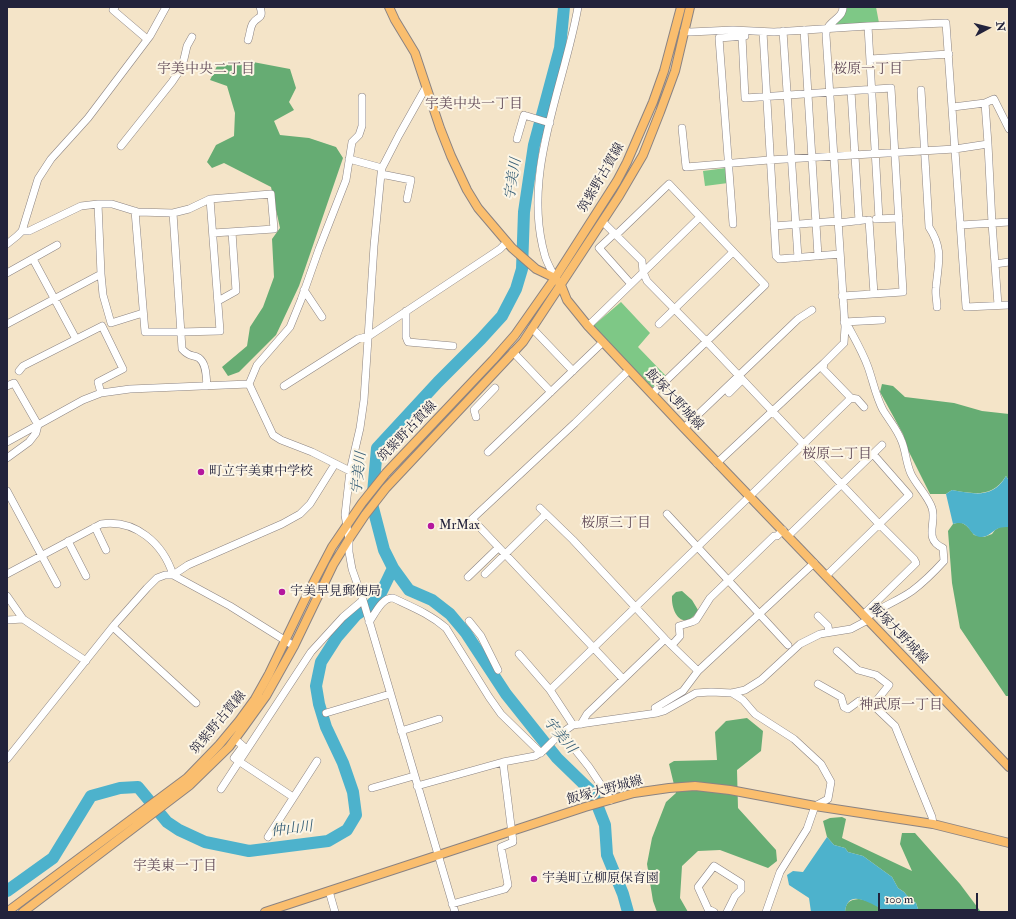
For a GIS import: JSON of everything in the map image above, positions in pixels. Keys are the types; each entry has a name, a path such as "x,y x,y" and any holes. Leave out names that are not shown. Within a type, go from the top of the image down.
{"main road":[{"name":"飯塚大野城線","path":"389,7 415,53 446,142 466,190 478,208 510,245 536,269 555,278 561,285 567,300 588,326 1009,768"},
{"name":"筑紫野古賀線","path":"23,912 161,802 219,745 255,699 286,641 322,566 362,503 386,473 494,360 515,335 555,278 617,181 641,133 653,102 664,71 681,7"},
{"name":"筑紫野古賀線","path":"161,802 190,785 229,747 266,696 294,646 333,566 365,515 386,488 523,342 603,222 646,156 675,71 690,7"},
{"name":"飯塚大野城線","path":"265,912 585,807 640,792 669,788 695,786 730,790 815,806 933,824 1009,843"},
{"name":"筑紫野古賀線","path":"7,912 146,814"}],"street":[{"path":"115,7 114,10 148,39"},
{"path":"7,244 22,231 38,179 51,159 88,118 148,39 166,7"},
{"path":"248,40 253,23 260,17 262,12 260,7"},
{"path":"555,278 544,251 542,240 538,207 539,180 548,122 574,32 578,7"},
{"path":"717,462 844,343 845,324 826,36 827,28 840,15 843,11 843,7"},
{"path":"684,31 733,30 763,32 946,23 966,306 1009,305"},
{"path":"868,26 879,219"},
{"path":"804,30 818,256"},
{"path":"734,224 719,38 753,34 754,31"},
{"path":"784,31 798,258"},
{"path":"763,32 769,160 776,256 779,259 840,254"},
{"path":"742,36 745,98 891,88 904,292 842,296"},
{"path":"121,146 180,70 187,46 192,37"},
{"path":"870,59 949,54"},
{"path":"426,87 399,135 382,171 374,246 364,394 360,428 350,471 345,515 352,569 363,600 455,912"},
{"path":"921,90 929,227 938,247 939,263 936,290 937,307"},
{"path":"851,91 859,221"},
{"path":"350,471 273,435 249,384 257,365 290,327 318,249 346,180 352,142 359,135 362,126 362,97"},
{"path":"953,107 985,103 994,99 1009,129"},
{"path":"985,103 998,305"},
{"path":"518,139 525,115 548,122"},
{"path":"682,128 686,167 769,160 956,149 988,144"},
{"path":"349,159 411,180 407,199"},
{"path":"632,284 599,248 669,184 765,285 652,394"},
{"path":"22,231 29,231 81,206 112,204 135,211 172,214 190,209 210,199 271,194 274,229 213,233"},
{"path":"135,211 145,332 220,330 210,199"},
{"path":"98,204 103,294 112,323 143,313"},
{"path":"172,214 182,349 188,355 198,358 204,364 207,386"},
{"path":"588,326 700,218"},
{"path":"774,226 816,222 899,218"},
{"path":"869,220 874,294"},
{"path":"603,222 642,260 643,272 647,281 914,559 916,563 866,618"},
{"path":"961,225 1009,222"},
{"path":"218,301 236,291 232,232"},
{"path":"7,273 57,245"},
{"path":"284,386 358,339 369,336 500,249 510,245"},
{"path":"659,324 733,252"},
{"path":"33,259 76,339"},
{"path":"995,264 1009,262"},
{"path":"7,324 101,274"},
{"path":"304,290 322,317"},
{"path":"684,428 740,378 798,319 812,310"},
{"path":"406,311 406,337 408,342 453,346"},
{"path":"845,324 882,320"},
{"path":"417,786 503,762 535,756 542,752 560,734 573,725 657,713 664,711 696,693 732,693 745,690 761,680 800,644 820,634 851,629 882,608 912,591 932,574 944,561 943,548 938,546 931,533 934,519 932,508 911,474 905,458 902,441 882,409 868,366 859,346 849,328 845,324"},
{"path":"19,371 22,366 102,326 123,369 98,382 101,393"},
{"path":"532,328 573,371"},
{"path":"488,452 603,342"},
{"path":"513,352 551,392"},
{"path":"824,362 823,369 851,398 857,399 864,407"},
{"path":"623,679 472,519 575,423 629,370"},
{"path":"729,393 740,378"},
{"path":"7,386 14,383 38,425 36,433 29,442 7,458"},
{"path":"476,417 474,410 493,389 484,383"},
{"path":"7,442 83,400 101,393 130,389 249,384"},
{"path":"550,690 851,398"},
{"path":"672,645 680,636 679,626 696,620 710,598 774,536 785,533 842,484 882,445"},
{"path":"826,576 909,495 873,454"},
{"path":"173,575 188,565 282,524 300,514 310,504 335,464"},
{"path":"7,491 57,584"},
{"path":"485,574 543,511 574,540 634,607 698,671"},
{"path":"667,514 788,645"},
{"path":"7,574 95,527 110,522 126,525 140,531 154,541 170,563 173,575"},
{"path":"95,527 106,550"},
{"path":"68,541 86,576"},
{"path":"468,577 498,548"},
{"path":"657,713 655,708 683,691 698,671 814,563"},
{"path":"7,759 113,627 157,578 165,575 173,575 230,606 294,646"},
{"path":"7,596 23,619 86,661"},
{"path":"369,620 387,598 393,598 437,620 446,628 461,648 488,697 501,714 542,752"},
{"path":"221,789 311,652 343,617 363,600"},
{"path":"818,616 828,626 829,632"},
{"path":"7,620 23,619"},
{"path":"469,621 481,636 498,670"},
{"path":"113,627 196,703"},
{"path":"581,724 587,714 666,640"},
{"path":"837,652 858,670 876,676 889,685 873,705"},
{"path":"519,654 550,690 573,725"},
{"path":"818,684 841,697 844,707 848,709 864,700 873,705 895,726 932,817 933,824"},
{"path":"732,693 743,700 755,714 794,739 821,764 831,782 828,799 815,806 807,829 780,872 766,912"},
{"path":"326,713 390,694"},
{"path":"401,731 439,719"},
{"path":"560,734 589,768 608,800"},
{"path":"235,739 243,746 234,758 294,797"},
{"path":"268,837 317,762"},
{"path":"452,904 505,889 508,885 501,846 513,842 503,762"},
{"path":"372,788 414,776"},
{"path":"714,912 708,908 698,887 714,866 741,883 741,890 730,905 727,912"},
{"path":"330,891 336,912"}],"green space":[{"path":"847,7 876,7 879,23 836,26 836,23 846,11"},
{"path":"229,61 253,62 290,69 296,88 289,102 294,110 274,121 280,135 309,138 336,147 343,158 299,286 276,335 239,372 228,376 222,367 247,346 250,327 263,307 274,277 272,239 280,228 271,187 224,163 212,168 207,162 216,145 234,136 235,113 227,86 210,80 217,66"},
{"path":"726,168 728,183 705,186 703,171"},
{"path":"621,302 650,333 638,347 666,376 652,388 593,326"},
{"path":"882,384 893,386 905,397 954,403 982,411 1009,414 1009,481 1006,476 995,488 982,493 968,493 952,490 946,494 930,494 908,450 903,434 880,392"},
{"path":"960,522 965,524 974,535 984,537 992,534 1000,527 1009,527 1009,696 1006,696 960,628 952,583 948,531 953,524"},
{"path":"682,591 692,600 698,610 688,620 684,620 676,615 672,603 672,596 676,592"},
{"path":"747,718 763,731 761,751 737,770 738,808 776,850 777,861 768,868 720,850 698,851 682,866 680,898 688,912 657,912 653,901 647,864 652,838 666,802 676,793 669,764 674,761 717,760 715,732 726,721"},
{"path":"842,817 846,819 842,838 912,871 900,844 902,833 915,833 960,884 981,912 922,912 918,909 916,903 898,888 892,877 863,856 848,852 845,848 834,845 827,837 823,821 830,818"},
{"path":"859,899 873,903 884,912 845,912 846,906 849,902"}],"water":[{"path":"1006,476 1009,481 1009,527 999,528 986,536 980,537 976,536 966,525 959,523 953,524 946,494 952,490 968,493 989,492 1001,483"},
{"path":"827,837 834,845 845,848 848,852 863,856 892,877 898,888 916,903 918,909 922,912 884,912 860,899 852,899 846,906 845,912 811,912 809,898 789,885 787,875 793,871 803,872"}],"waterway":[{"name":"宇美川","path":"564,7 560,48 534,145 524,212 522,269 516,289 502,316 377,448 372,504 384,550 393,568 409,590 432,600 450,614 466,633 506,694 557,758 592,792 605,825 607,855 623,894 628,912"},
{"name":"仲山川","path":"7,891 53,858 91,796 120,788 138,787 167,822 179,830 205,842 249,851 328,841 347,830 356,815 353,792 343,763 326,727 319,704 316,686 321,662 337,637 356,615 371,605 380,595 393,568"}],"place":[{"name":"町立宇美東中学校","path":"201,472"},
{"name":"MrMax","path":"431,526"},
{"name":"宇美早見郵便局","path":"282,592"},
{"name":"宇美町立柳原保育園","path":"534,879"}],"district":[{"name":"宇美中央二丁目","path":"206,70"},
{"name":"桜原一丁目","path":"868,70"},
{"name":"宇美中央一丁目","path":"474,105"},
{"name":"桜原二丁目","path":"837,455"},
{"name":"桜原三丁目","path":"616,524"},
{"name":"神武原一丁目","path":"901,706"},
{"name":"宇美東一丁目","path":"175,867"}]}
